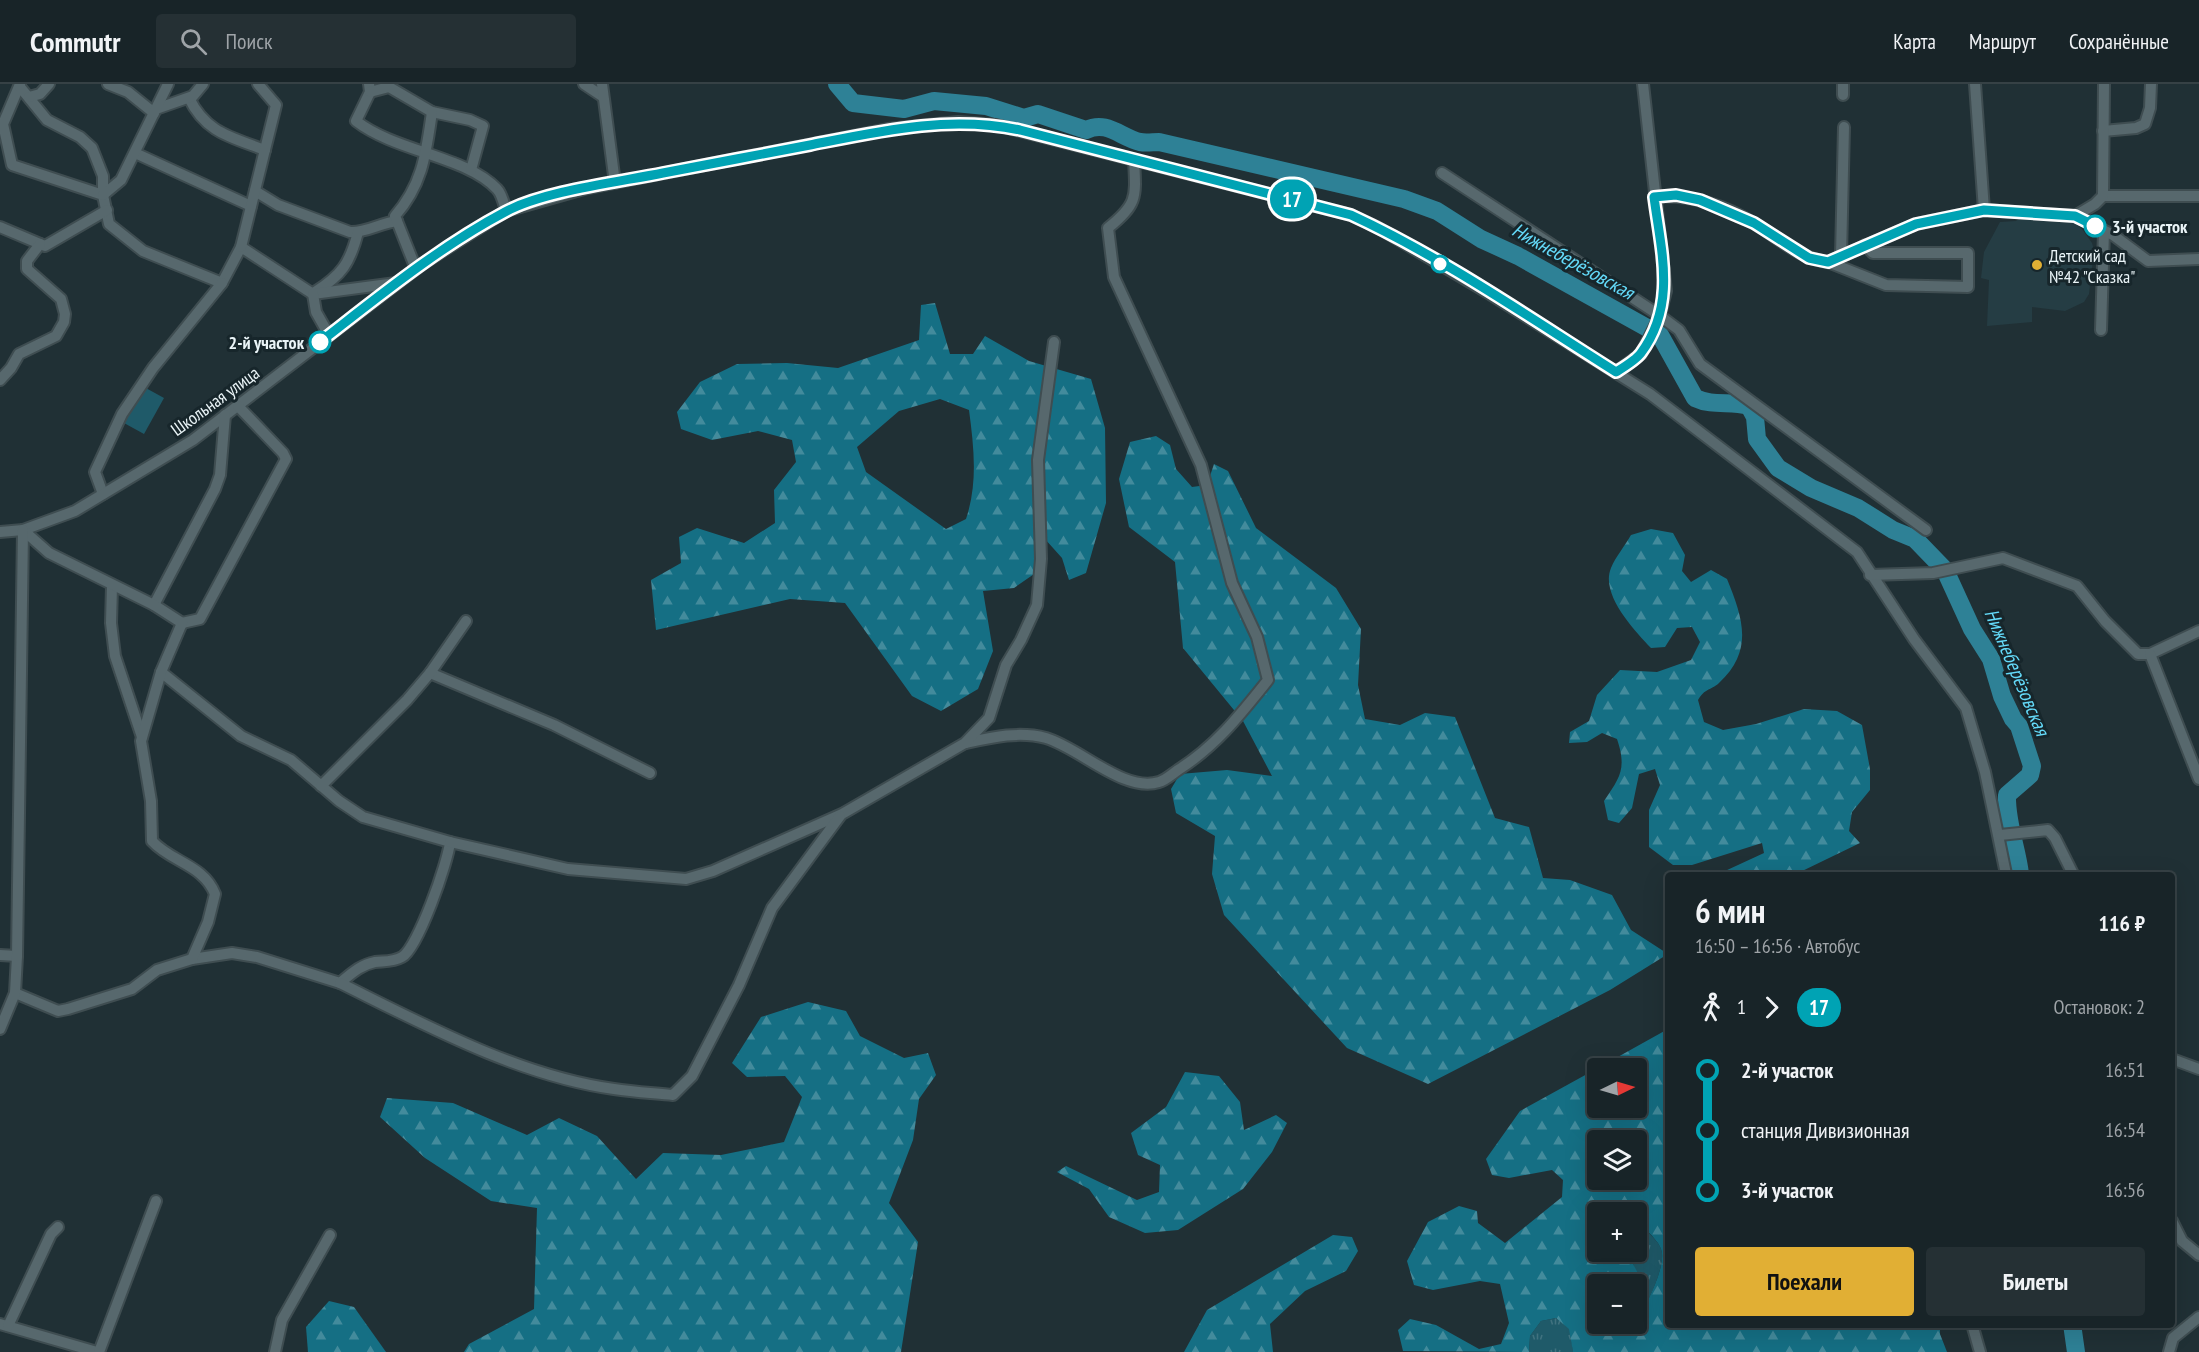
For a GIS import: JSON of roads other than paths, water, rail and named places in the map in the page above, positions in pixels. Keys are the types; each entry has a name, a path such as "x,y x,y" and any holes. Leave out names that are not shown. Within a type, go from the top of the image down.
{"street":[{"path":"29,97 40,94 49,84"},
{"path":"108,84 128,92 155,111"},
{"path":"103,195 122,180 168,84"},
{"path":"155,111 189,98 203,84"},
{"path":"103,494 95,471 122,414 153,368 222,283 241,247 276,105 258,84"},
{"path":"584,84 602,96"},
{"path":"602,84 615,183"},
{"path":"1616,372 1641,354 1659,315 1666,291 1643,84"},
{"path":"1975,84 1984,210"},
{"path":"2075,216 2095,204 2103,196 2104,84"},
{"path":"2103,131 2136,128 2145,124 2150,108 2151,84"},
{"path":"103,195 12,165 1,123 20,86 47,120 80,137 92,148 103,176 103,195 109,224 143,251 222,283"},
{"path":"471,171 483,126 471,120 432,112 392,86 369,88 356,122 372,134 471,171 499,190 506,211"},
{"path":"189,98 195,111 213,131 265,150"},
{"path":"416,269 395,216 412,197 426,155 432,112"},
{"name":"Школьная улица","path":"0,532 23,530 75,511 193,440 416,269 506,211 538,200 615,183 888,129 958,122 996,125 1351,215 1377,227 1490,294 1650,394 1857,552 1870,575 1966,708 1985,772 2006,872"},
{"path":"1841,256 1844,127"},
{"path":"135,153 251,207"},
{"path":"965,743 1001,735 1023,734 1040,737 1065,746 1127,780 1146,784 1160,782 1214,744 1268,680 1257,637 1232,583 1201,465 1114,277 1108,228 1129,212 1136,192 1134,160"},
{"path":"1442,173 1659,315 1679,330 1700,364 1926,530"},
{"path":"255,191 278,205 317,222 358,232 383,222 397,221"},
{"path":"1654,197 1676,195 1700,200 1754,223 1809,258 1828,262 1886,285 1968,287 1968,253 1873,253 1865,245"},
{"path":"2103,196 2199,196"},
{"path":"0,227 45,246 107,210"},
{"path":"1828,262 1916,224 1984,210 2075,216 2104,231 2148,261 2199,259"},
{"path":"2101,330 2104,231"},
{"path":"313,294 340,275 348,261 358,232"},
{"path":"0,380 11,368 19,354 56,336 64,322 65,314 61,298 27,269 27,261 40,244"},
{"path":"241,247 313,294 398,283"},
{"path":"313,294 316,312 329,335"},
{"path":"161,672 241,736 291,760 363,817 450,842 568,869 686,879 713,871 842,813 965,743 989,718 1006,665 1037,605 1041,559 1038,460 1054,342"},
{"path":"23,530 49,553 154,605 182,623 200,619 284,466 283,453 238,406"},
{"path":"154,605 216,489 220,475 225,415"},
{"path":"0,1029 15,993 17,956 23,530"},
{"path":"1870,575 1934,573 2003,558 2077,586 2105,621 2138,654 2150,654 2199,631"},
{"path":"112,586 111,623 115,656 142,738 151,801 152,841 158,848 206,877 215,894 208,922 192,959"},
{"path":"321,786 379,731 430,673 466,621"},
{"path":"142,738 161,672 182,623"},
{"path":"2150,654 2199,779"},
{"path":"430,673 554,725 650,773"},
{"path":"15,993 58,1011 132,989 157,970 192,959 232,953 257,957 340,983 434,1030 538,1071 612,1089 673,1095 692,1076 739,985 772,908 842,813"},
{"path":"2000,836 2048,830 2055,838 2072,872"},
{"path":"340,983 366,965 400,958 414,945 440,884 448,860 450,842"},
{"path":"0,955 17,956"},
{"path":"2175,1060 2199,1069"},
{"path":"58,1227 51,1234 4,1325 98,1352 156,1201"},
{"path":"2175,1227 2182,1241 2199,1255"},
{"path":"275,1352 282,1320 330,1235"},
{"path":"2169,1352 2173,1338 2199,1317"},
{"path":"1973,1328 1980,1352"}],"waterway":[{"name":"Нижнеберёзовская","path":"837,84 853,103 904,109 934,101 986,106 1024,118 1038,114 1086,130 1094,127 1107,128 1140,142 1159,142 1404,199 1437,211 1481,239 1518,256 1660,335 1695,398 1702,401 1749,406 1755,417 1757,439 1778,468 1811,488 1858,508 1893,530 1915,539 1945,570 1972,629 1991,659 2002,696 2019,726 2032,766 2030,775 2007,795 2008,815 2020,872"},
{"name":"Нижнеберёзовская","path":"2073,1328 2076,1352"}],"place":[{"name":"3-й участок","path":"2095,226"},
{"name":"Детский сад №42 \"Сказка\"","path":"2037,265"},
{"name":"2-й участок","path":"320,342"}]}
